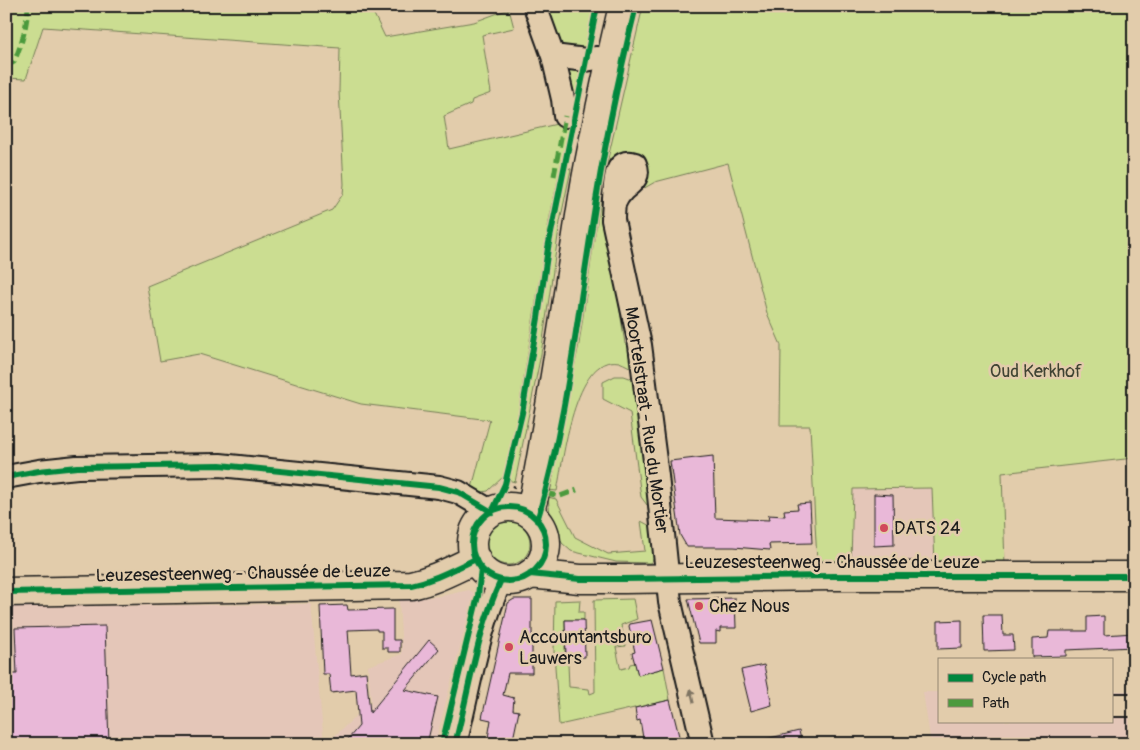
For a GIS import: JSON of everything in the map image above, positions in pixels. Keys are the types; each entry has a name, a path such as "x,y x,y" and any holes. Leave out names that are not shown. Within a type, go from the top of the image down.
{"main road":[{"path":"604,59 609,6"},
{"path":"511,511 525,460 541,379 572,174 604,59 623,6"},
{"path":"511,511 541,527 546,547 542,561 530,574 514,580 500,580 487,573 476,559 474,536 480,522 511,511"},
{"name":"Leuzesesteenweg - Chaussée de Leuze","path":"546,547 556,559 564,564 597,578"},
{"name":"Leuzesesteenweg - Chaussée de Leuze","path":"6,592 412,585 442,575 476,559"},
{"name":"Leuzesesteenweg - Chaussée de Leuze","path":"530,574 580,578 1134,576"}],"street":[{"path":"535,6 552,56 563,99 565,116"},
{"path":"552,56 586,60 604,59"},
{"name":"Moortelstraat - Rue du Mortier","path":"614,204 613,220 640,345 657,476 670,602 703,744"},
{"path":"6,477 77,467 220,465 439,487 511,511"},
{"path":"455,744 491,603 500,580"},
{"path":"1112,705 1134,705"}],"path":[{"path":"507,477 511,511"}],"shaded area":[{"path":"932,488 935,565 851,562 852,489"},
{"path":"469,590 474,593 435,744 326,744 371,702 368,666 402,654 399,600 441,596"},
{"path":"311,604 324,744 6,744 6,607"},
{"path":"1112,691 1134,691 1134,744 931,744 923,692 938,692 938,722 1112,722"}],"green space":[{"path":"6,6 370,6 385,37 474,22 509,9 514,28 482,35 491,93 472,100 471,104 444,116 449,149 567,120 566,69 582,68 549,221 514,440 504,476 488,491 482,492 472,488 490,420 361,404 199,354 160,361 147,286 332,210 343,194 339,91 340,48 43,27 26,79 6,78"},
{"path":"541,6 594,6 586,47 578,49 561,46"},
{"name":"Oud Kerkhof","path":"643,6 1134,6 1134,458 1002,473 1005,566 935,565 932,488 853,489 851,562 817,561 810,426 780,426 781,345 767,313 728,163 655,182 641,190 643,176 626,158 614,272 625,344 632,346 637,371 619,362 604,364 591,375 581,392 573,413 557,491 549,490 579,344 607,163"},
{"path":"566,167 571,169 560,222 541,354 515,482 508,480 525,403"},
{"path":"615,376 624,376 638,381 654,510 641,497 630,413 603,399 603,382"},
{"path":"548,497 556,499 575,537 608,554 645,551 641,521 656,529 656,556 650,563 616,562 571,551 562,543 550,515"},
{"path":"512,521 524,527 529,534 529,552 524,559 517,564 504,565 496,562 489,555 486,539 489,531 496,524"},
{"path":"633,599 637,619 621,625 626,646 616,647 620,667 621,669 629,667 630,664 635,663 638,675 664,668 670,700 559,725 554,652 555,601 580,600 579,612 584,612 584,620 565,620 565,662 568,664 569,687 589,689 590,694 595,692 594,600"}],"building":[{"path":"713,456 715,518 769,520 768,515 785,516 784,510 798,509 797,504 810,503 812,543 769,544 770,550 734,547 687,547 680,535 670,461"},
{"path":"874,494 893,495 894,545 874,546"},
{"path":"735,598 736,628 720,628 720,632 716,631 716,643 699,643 688,599"},
{"path":"514,599 532,599 532,673 508,673 503,695 514,698 513,710 519,711 512,744 487,744 491,720 482,718 508,603"},
{"path":"347,605 348,610 393,609 393,640 400,640 400,652 388,652 388,648 382,648 382,631 377,631 377,629 348,630 351,674 366,672 370,713 429,640 439,649 405,690 438,697 427,744 344,744 359,726 356,690 331,693 329,674 323,674 320,606"},
{"path":"983,615 1002,615 1003,635 1013,635 1014,650 984,651"},
{"path":"1104,616 1104,635 1134,633 1134,647 1066,650 1066,656 1032,657 1032,639 1048,638 1049,631 1087,631 1087,617"},
{"path":"565,620 584,620 585,657 566,658"},
{"path":"652,620 664,668 638,675 632,653 635,652 629,626 630,624"},
{"path":"962,620 962,648 938,649 938,621"},
{"path":"105,626 109,744 6,744 6,674 17,674 15,628"},
{"path":"764,665 772,705 751,711 741,670"},
{"path":"670,700 681,744 644,744 640,720 637,721 635,708"},
{"path":"799,731 802,744 766,744 766,739"}],"marked path":[{"path":"6,66 14,62 25,27 28,6"},
{"path":"554,176 565,116"},
{"path":"546,493 560,496 577,490"}],"cycle path":[{"path":"492,512 505,484 522,413 548,248 597,6"},
{"path":"537,521 556,448 601,171 617,88 636,6"},
{"path":"6,477 77,467 220,465 439,487 458,492 492,512"},
{"path":"509,507 523,510 535,518 543,530 546,544 543,558 535,570 523,578 509,581 495,578 483,570 475,558 472,544 475,530 483,518 495,510 509,507"},
{"path":"6,592 411,585 436,577 476,559"},
{"path":"442,744 478,596 481,568"},
{"path":"530,574 580,579 833,576 1134,576"},
{"path":"455,744 474,661 486,620 501,580"}],"place":[{"name":"DATS 24","path":"884,528"},
{"name":"Chez Nous","path":"699,606"},
{"name":"Accountantsburo Lauwers","path":"509,647"}]}
